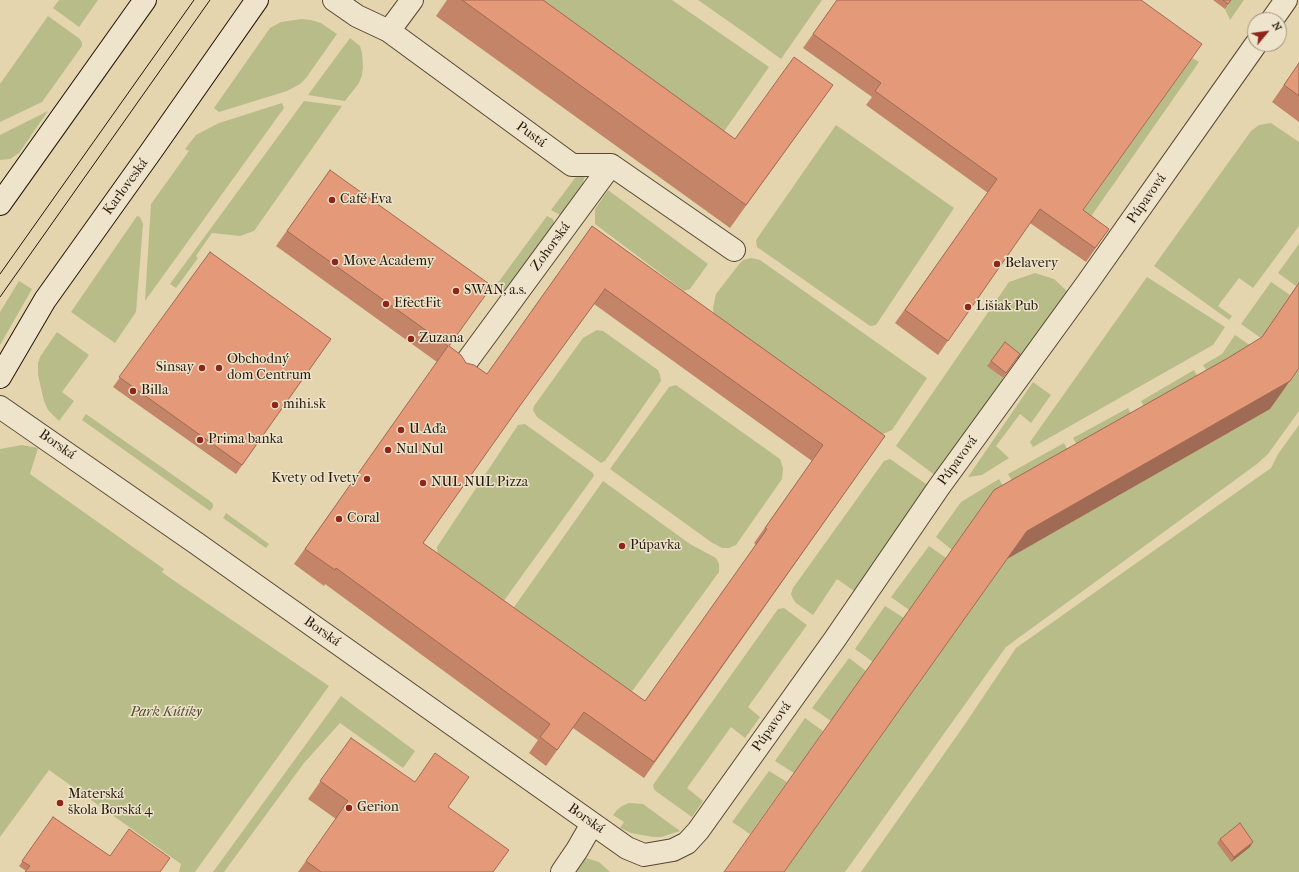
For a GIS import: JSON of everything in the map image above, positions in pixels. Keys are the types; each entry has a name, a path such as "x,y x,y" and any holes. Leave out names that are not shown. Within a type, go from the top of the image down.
{"street":[{"path":"0,204 145,0"},
{"name":"Karloveská","path":"0,377 45,300 257,0"},
{"name":"Pustá","path":"334,0 357,16 389,32 572,165 611,165"},
{"path":"389,32 412,0"},
{"path":"1278,12 1286,0"},
{"name":"Púpavová","path":"644,855 673,850 687,843 698,831 835,639 939,487 1084,288 1250,52"},
{"path":"611,165 734,250"},
{"name":"Zohorská","path":"462,368 611,165"},
{"name":"Borská","path":"0,407 190,538 592,824 627,848 644,855"},
{"path":"562,872 592,824"}],"green space":[{"path":"59,0 98,0 79,27 53,8"},
{"path":"525,0 672,0 769,67 718,140"},
{"path":"698,0 822,0 781,59"},
{"path":"1231,0 1244,0 1230,20 1225,9"},
{"path":"48,16 80,39 82,46 42,102 0,122 0,84"},
{"path":"301,19 321,23 337,34 306,78 300,84 287,91 219,112 214,108 270,28 281,22"},
{"path":"350,38 360,46 362,53 363,67 359,83 345,101 308,95"},
{"path":"1192,58 1199,62 1069,250 1059,244"},
{"path":"304,101 342,106 254,231 240,236 212,233 196,256 198,258 176,288 170,284"},
{"path":"282,103 284,108 145,301 151,204 189,151 185,149 196,135 219,123"},
{"path":"48,111 19,153 10,159 0,160 0,135"},
{"path":"1271,123 1299,142 1299,226 1253,288 1239,278 1218,306 1232,316 1229,320 1154,266 1251,131 1259,125"},
{"path":"836,125 954,208 876,325 870,326 757,247 756,240"},
{"path":"583,174 585,176 582,186 562,216 551,210 575,178"},
{"path":"608,190 708,264 690,289 684,291 595,224 595,209"},
{"path":"137,216 140,217 143,224 136,312 115,343 71,312"},
{"path":"547,216 553,219 555,225 505,292 501,293 494,288"},
{"path":"1299,244 1299,282 1296,286 1278,273"},
{"path":"751,258 760,260 927,378 892,430 883,434 872,432 714,320 713,308 716,294 740,263 743,260"},
{"path":"1035,273 1054,279 1069,293 1019,361 1001,347 988,366 1005,380 936,476 896,446 1009,282"},
{"path":"1147,277 1225,327 1213,345 1033,447 1030,442"},
{"path":"19,281 32,289 0,345 0,312"},
{"path":"1271,282 1290,295 1261,338 1241,324"},
{"path":"597,330 603,331 658,370 661,381 605,461 601,463 537,417 533,410 534,406 583,338"},
{"path":"57,332 89,355 62,392 74,401 59,421 48,410 44,401 38,375 38,363 40,357"},
{"path":"1235,335 1254,348 1214,383 1203,365 1222,354"},
{"path":"1299,368 1299,411 1268,454 1257,464 1006,647 845,872 784,872 1007,559 1270,409"},
{"path":"1194,370 1204,389 1151,419 1141,401"},
{"path":"1033,382 1051,395 1031,423 1020,414 996,446 1009,458 982,475 968,477"},
{"path":"676,385 780,459 783,468 782,479 736,545 729,548 722,548 711,542 610,469 669,387"},
{"path":"1128,408 1138,426 1084,457 1073,438"},
{"path":"86,414 210,501 213,504 213,507 210,511 82,420"},
{"path":"525,424 593,473 594,476 503,602 438,557 437,547 518,425"},
{"path":"1299,425 1299,872 861,872 963,727 1016,648 1271,468 1278,454"},
{"path":"1064,443 1074,462 1019,493 1008,474"},
{"name":"Park Kútiky","path":"22,445 38,448 30,474 164,569 162,572 173,580 329,686 195,872 179,872 181,864 49,770 0,837 0,449"},
{"path":"890,459 929,486 854,591 837,579 813,615 796,603 793,599 791,594 793,588 884,461"},
{"path":"999,479 1010,498 974,519 952,550 936,537 961,502"},
{"path":"603,481 690,544 716,558 719,564 719,572 633,690 627,694 512,610"},
{"path":"226,513 269,544 266,548 223,518"},
{"path":"929,546 946,558 909,610 891,597"},
{"path":"885,606 904,618 873,662 855,649"},
{"path":"784,608 807,625 748,707 760,717 745,738 731,727 687,788 703,801 692,817 657,792 653,785 778,609"},
{"path":"849,658 866,671 831,721 812,708"},
{"path":"341,696 415,751 403,768 340,723 304,763 224,872 213,872"},
{"path":"805,718 823,731 794,773 775,761"},
{"path":"769,771 787,782 750,834 732,822"},
{"path":"629,803 643,804 680,831 661,837 653,837 631,833 620,828 624,822 613,815 622,806"},
{"path":"586,858 599,862 610,872 574,872"}],"building":[{"path":"462,0 543,0 735,139 794,57 833,85 746,205"},
{"path":"837,0 1141,0 1202,44 1083,210 1109,229 1095,248 1040,209 948,341 905,310 997,179 875,91 881,83 813,34"},
{"path":"1223,0 1231,0 1228,4"},
{"path":"1299,63 1299,96 1284,85"},
{"path":"330,170 492,286 449,346 461,355 466,363 474,365 487,374 592,226 885,436 654,762 584,712 557,750 540,737 550,724 336,568 335,570 305,549 448,346 287,231","holes":["605,289 823,445 765,528 767,529 645,701 423,543"]},
{"name":"Obchodný dom Centrum","path":"210,252 331,339 242,465 119,377"},
{"path":"1299,283 1299,368 1290,381 1027,531 784,872 724,872 994,490 1228,358 1262,337"},
{"path":"1005,342 1020,354 1006,373 991,361"},
{"name":"Gerion","path":"351,738 415,782 435,753 469,777 448,807 509,850 493,872 321,872 306,861 348,801 320,781"},
{"path":"53,817 110,856 129,829 170,858 160,872 25,872 30,866 22,861"},
{"path":"1240,823 1253,842 1234,857 1220,839"}],"tram line":[{"path":"0,274 194,0"},
{"path":"0,297 210,0"}],"place":[{"name":"Café Eva","path":"332,200"},
{"name":"Move Academy","path":"335,262"},
{"name":"Belavery","path":"997,264"},
{"name":"SWAN, a.s.","path":"456,291"},
{"name":"EfectFit","path":"386,304"},
{"name":"Lišiak Pub","path":"968,307"},
{"name":"Zuzana","path":"411,339"},
{"name":"Sinsay","path":"202,368"},
{"name":"Obchodný dom Centrum","path":"219,368"},
{"name":"Billa","path":"133,391"},
{"name":"mihi.sk","path":"275,405"},
{"name":"U Aďa","path":"401,430"},
{"name":"Prima banka","path":"200,440"},
{"name":"Nul Nul","path":"388,450"},
{"name":"Kvety od Ivety","path":"367,479"},
{"name":"NUL NUL Pizza","path":"423,483"},
{"name":"Coral","path":"339,519"},
{"name":"Púpavka","path":"622,546"},
{"name":"Materská škola Borská 4","path":"60,803"},
{"name":"Gerion","path":"349,808"}]}
